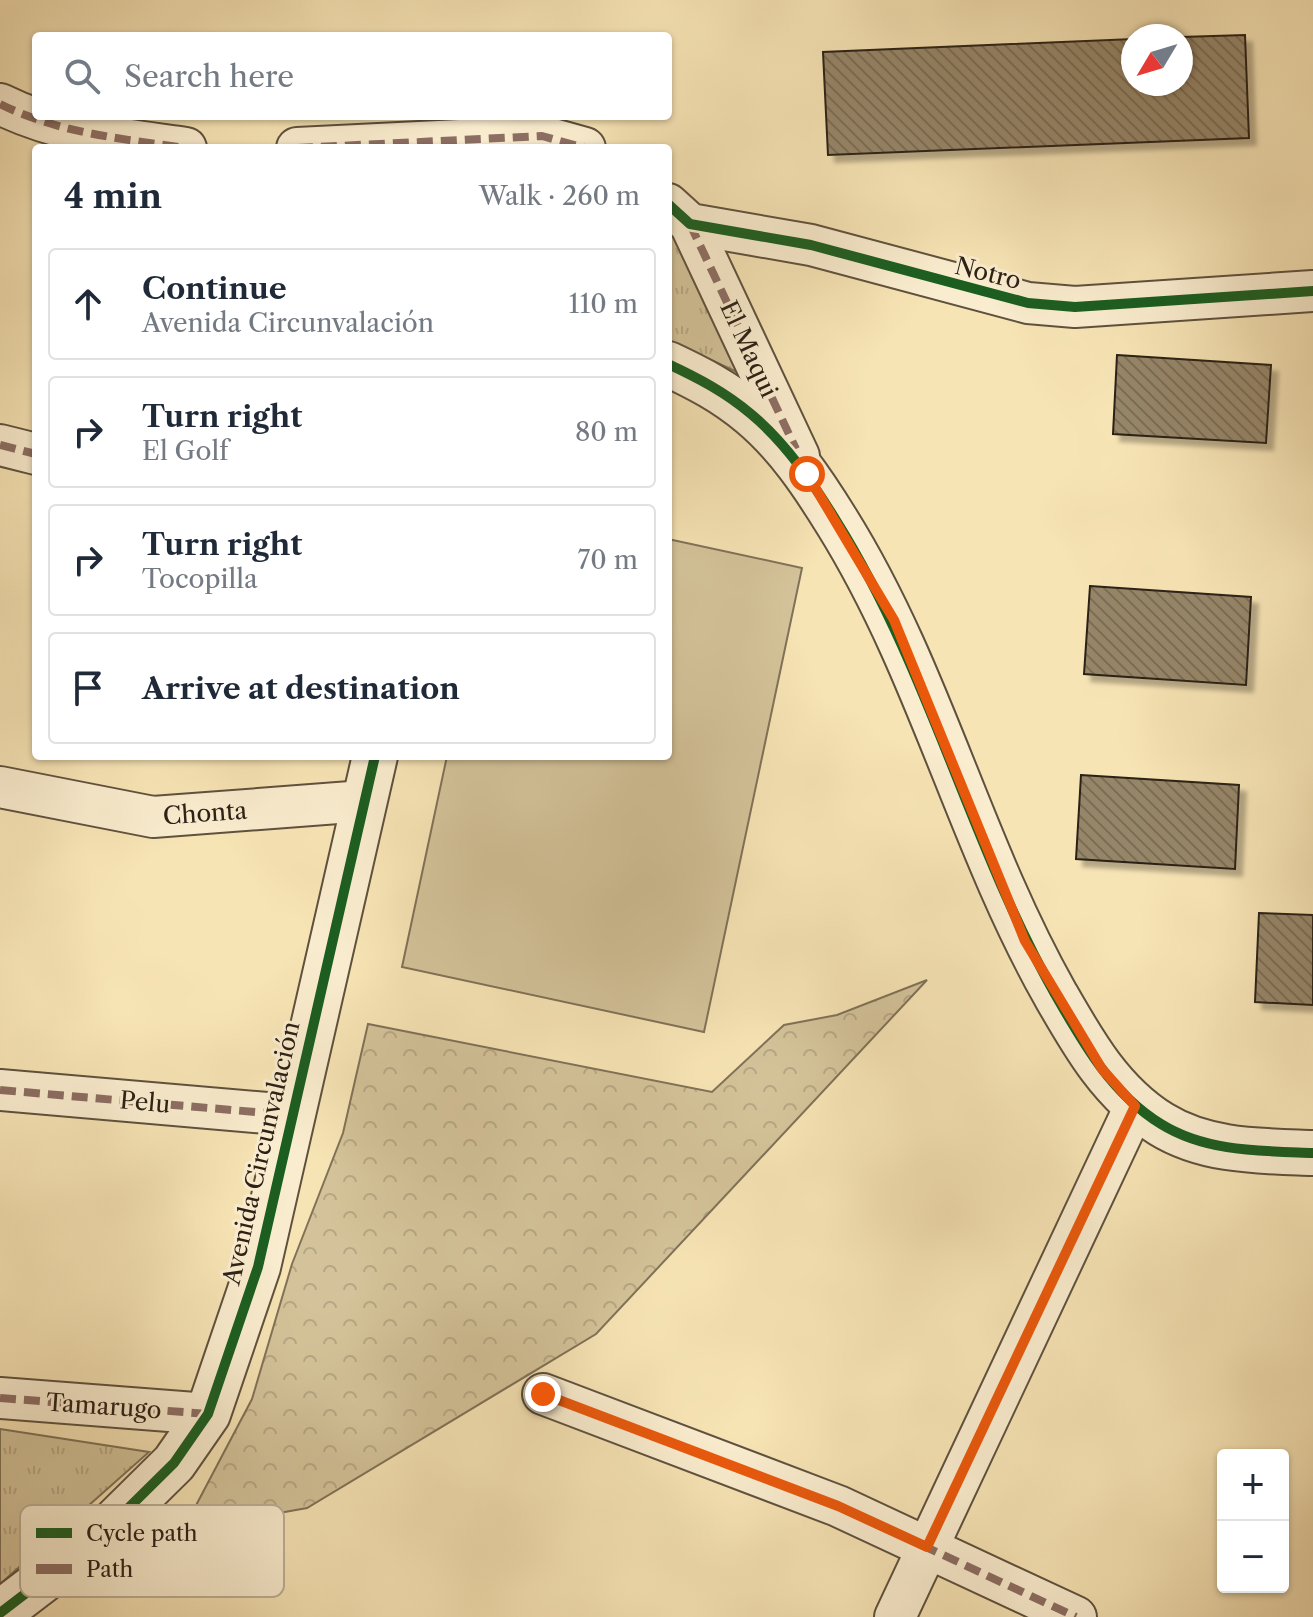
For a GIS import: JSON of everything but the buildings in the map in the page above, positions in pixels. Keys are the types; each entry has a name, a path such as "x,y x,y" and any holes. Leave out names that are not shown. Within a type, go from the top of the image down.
{"street":[{"path":"0,104 32,117"},
{"path":"41,120 87,134 158,144"},
{"path":"379,144 542,136 571,144"},
{"name":"Notro","path":"679,214 811,245 1028,303 1075,307 1313,291"},
{"name":"El Maqui","path":"679,214 807,474"},
{"path":"672,366 714,386 753,416 807,474 894,620 1025,941 1102,1069 1135,1106 1193,1139 1225,1148 1313,1153"},
{"path":"0,445 32,453"},
{"name":"Avenida Circunvalación","path":"131,1505 174,1463 208,1414 258,1267 290,1115 374,760"},
{"name":"Chonta","path":"0,787 153,817 364,801"},
{"name":"Pelu","path":"0,1090 290,1115"},
{"path":"895,1617 1135,1106"},
{"path":"543,1394 838,1506 1076,1617"},
{"name":"Tamarugo","path":"0,1398 208,1414"},
{"name":"Avenida Circunvalación","path":"0,1613 21,1597"}],"green space":[{"path":"672,232 679,238 737,372 672,342"},
{"path":"672,540 802,568 704,1032 402,967 446,760 672,760"},
{"path":"927,980 596,1334 307,1508 284,1512 284,1505 196,1505 252,1399 292,1264 343,1133 368,1024 712,1092 784,1025 837,1015"},
{"path":"0,1429 149,1452 89,1505 20,1505 20,1566 0,1584"}],"marked path":[{"path":"0,104 32,117"},
{"path":"39,120 115,138 158,144"},
{"path":"379,144 542,136 571,144"},
{"path":"690,224 796,449"},
{"path":"0,445 32,453"},
{"path":"0,1090 290,1115"},
{"path":"543,1394 838,1506 1076,1617"},
{"path":"0,1398 208,1414"}],"cycle path":[{"path":"672,208 690,224 811,245 1028,303 1075,307 1313,291"},
{"path":"672,366 721,392 764,425 798,464 837,522 870,579 898,637 1025,936 1076,1031 1113,1082 1143,1112 1196,1140 1234,1148 1313,1153"},
{"path":"131,1505 174,1463 208,1414 258,1267 374,760"},
{"path":"0,1613 21,1597"}],"route":[{"path":"543,1394 838,1506 927,1547 1135,1106 1102,1069 1025,941 894,620 807,474"}]}
